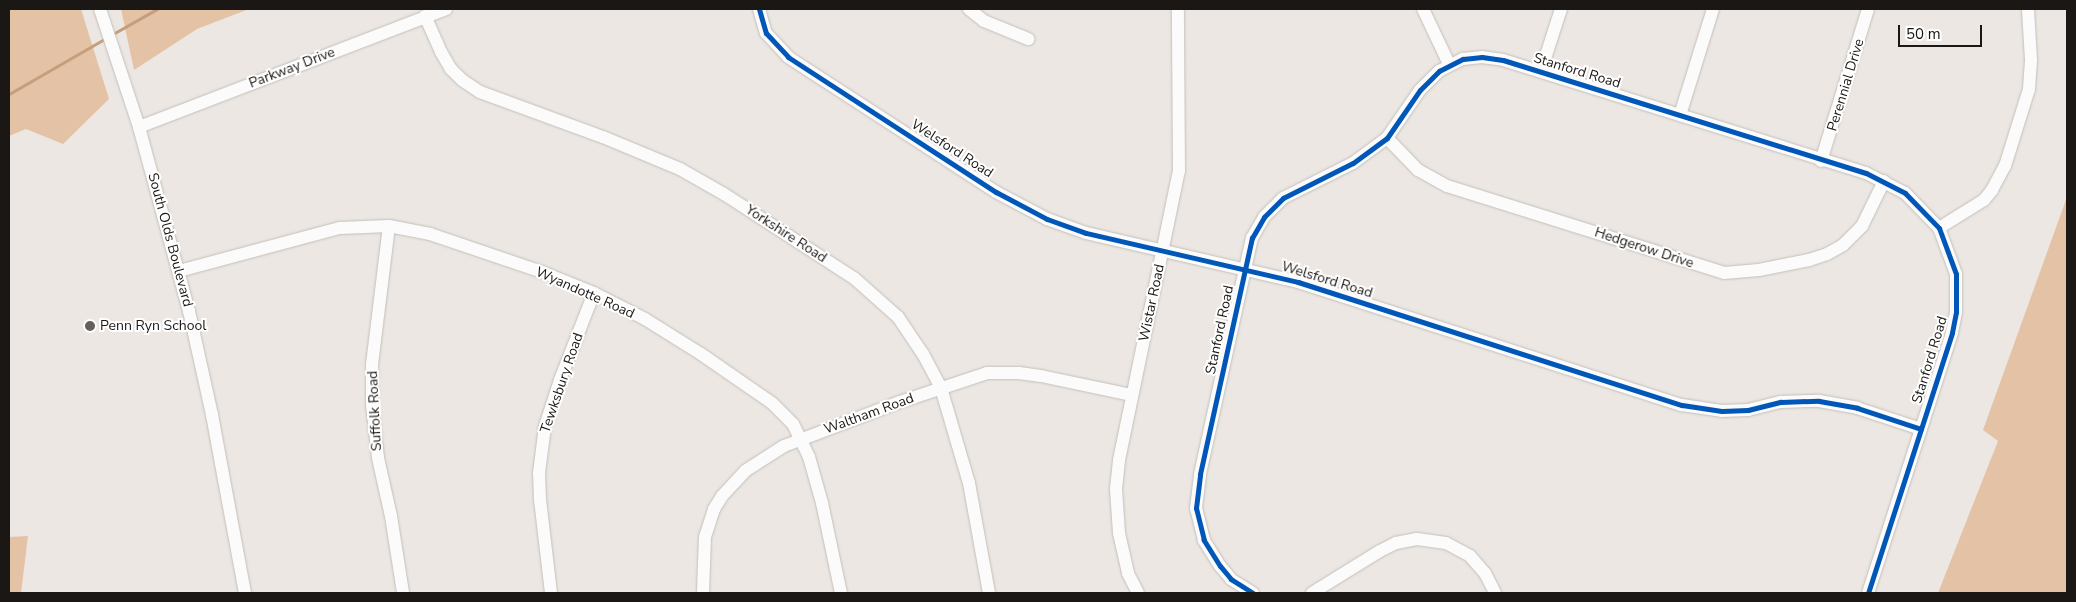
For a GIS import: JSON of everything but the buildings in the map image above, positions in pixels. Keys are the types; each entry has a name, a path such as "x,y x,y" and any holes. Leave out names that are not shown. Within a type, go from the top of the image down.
{"street":[{"name":"South Olds Boulevard","path":"100,9 139,127 179,271 212,414 244,593"},
{"name":"Parkway Drive","path":"139,127 446,9"},
{"name":"Welsford Road","path":"759,9 766,33 788,57 996,192 1047,219 1086,233 1298,282 1682,405 1722,411 1748,410 1782,402 1819,401 1857,408 1921,429"},
{"path":"969,9 984,21 1028,39"},
{"name":"Wistar Road","path":"1138,593 1128,573 1119,534 1116,504 1119,460 1179,171 1178,9"},
{"path":"1423,9 1449,64"},
{"path":"1541,72 1561,9"},
{"path":"1680,115 1713,9"},
{"name":"Perennial Drive","path":"1821,161 1868,9"},
{"path":"1939,228 1984,200 1992,190 2005,166 2028,89 2031,60 2028,9"},
{"name":"Yorkshire Road","path":"425,16 440,52 451,69 462,80 480,92 631,148 680,169 724,194 854,278 877,296 903,324 923,354 941,388 969,483 989,593"},
{"name":"Stanford Road","path":"1253,593 1231,579 1220,566 1204,540 1196,508 1200,474 1252,238 1272,208 1294,191 1353,163 1387,138 1420,90 1435,74 1449,64 1463,59 1482,57 1503,60 1821,161 1866,173 1905,193 1939,228 1956,274 1956,312 1952,333 1868,593"},
{"name":"Hedgerow Drive","path":"1387,138 1422,173 1447,186 1724,273 1759,270 1809,260 1843,245 1862,226 1884,181"},
{"name":"Wyandotte Road","path":"179,271 340,228 389,226 430,234 542,272 594,293 645,319 747,384 782,412 801,439 822,503 840,593"},
{"name":"Suffolk Road","path":"389,226 372,364 372,405 378,458 391,516 403,593"},
{"name":"Tewksbury Road","path":"551,593 540,500 540,455 548,416 594,293"},
{"name":"Waltham Road","path":"703,593 706,537 714,509 722,496 744,471 760,459 801,439 968,378 1000,372 1041,376 1132,395"},
{"path":"1312,593 1388,547 1405,540 1417,539 1446,543 1470,556 1485,573 1495,593"}],"shaded area":[{"path":"9,9 81,9 109,99 63,144 26,129 9,136"},
{"path":"121,9 249,9 197,29 134,70"},
{"path":"2067,197 2067,593 1938,593 1998,441 1983,430"},
{"path":"28,536 21,593 9,593 9,537"}],"waterway":[{"path":"111,35 157,9"},
{"path":"9,94 106,38"}],"cycle path":[{"path":"759,9 766,33 788,57 996,192 1047,219 1086,233 1298,282 1682,405 1722,411 1748,410 1781,402 1819,401 1857,408 1921,429"},
{"path":"1253,593 1231,579 1220,566 1204,540 1196,508 1200,474 1252,238 1264,217 1283,198 1353,163 1387,138 1420,90 1439,71 1463,59 1482,57 1503,60 1866,173 1905,193 1939,228 1956,274 1956,312 1952,333 1868,593"}],"place":[{"name":"Penn Ryn School","path":"90,326"}]}
